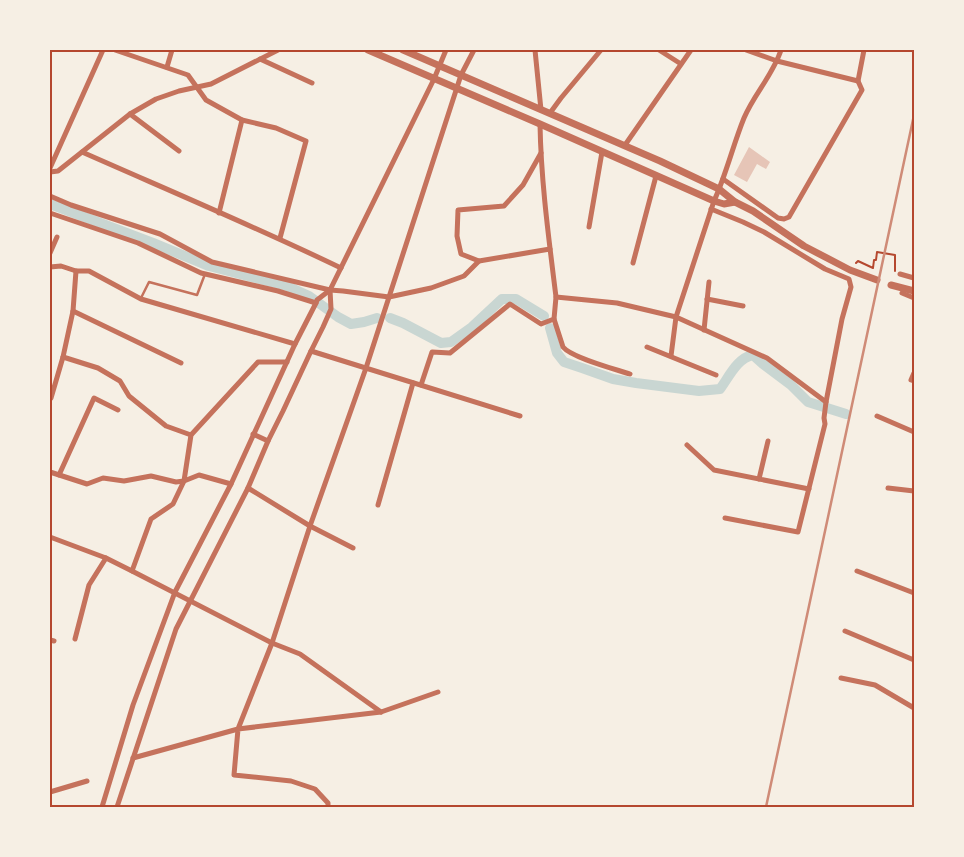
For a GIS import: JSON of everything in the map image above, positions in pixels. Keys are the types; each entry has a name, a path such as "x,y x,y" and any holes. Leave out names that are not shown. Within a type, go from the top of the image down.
{"street":[{"path":"103,50 50,170 58,171 130,114 156,99 178,91 211,84 278,50"},
{"path":"115,50 188,75 206,100 242,120 276,128 306,142 280,238"},
{"path":"167,68 172,50"},
{"path":"368,50 714,201 724,204 735,202"},
{"path":"403,50 625,144 719,190 827,259 877,280"},
{"path":"102,807 133,705 175,592 230,484 317,300 330,290 341,268 434,79 446,50"},
{"path":"328,807 328,803 315,789 291,781 234,775 238,729 272,643 310,526 366,368 456,89 474,50"},
{"path":"535,50 541,110"},
{"path":"550,113 601,50"},
{"path":"659,50 682,64"},
{"path":"625,144 691,50"},
{"path":"746,50 858,81"},
{"path":"671,356 676,317 711,209 745,116 781,50"},
{"path":"723,179 778,218 784,219 789,217 862,90 858,81 864,50"},
{"path":"260,60 312,83"},
{"path":"130,114 179,151"},
{"path":"220,213 242,120"},
{"path":"540,124 541,153 556,297 554,319 563,348 575,356 630,374"},
{"path":"82,152 280,238 341,268"},
{"path":"589,227 602,152"},
{"path":"541,153 523,185 504,206 458,210 457,236 461,254 479,260 550,249"},
{"path":"632,263 656,176"},
{"path":"50,196 71,205 160,234 212,262 330,290 389,297 432,288 464,276 479,260"},
{"path":"711,209 764,232 825,269 849,279 851,287 842,319 826,402 825,424 798,532 726,518"},
{"path":"50,213 138,243 205,274 278,291 316,303"},
{"path":"50,253 57,237"},
{"path":"50,267 61,266 89,271 141,299 295,344"},
{"path":"51,398 63,357 72,311 76,270"},
{"path":"897,274 914,278"},
{"path":"704,330 708,282"},
{"path":"891,285 914,291"},
{"path":"117,807 176,629 248,488 268,440 331,309 330,290"},
{"path":"902,293 914,298"},
{"path":"556,297 617,303 676,317 768,358 826,402"},
{"path":"707,299 743,306"},
{"path":"421,385 432,352 450,353 510,304 541,324 554,319"},
{"path":"72,311 182,363"},
{"path":"647,347 716,375"},
{"path":"311,351 520,416"},
{"path":"63,357 98,368 120,381 129,396 166,426 191,435"},
{"path":"132,570 151,519 173,504 184,481 191,435 258,362 287,362"},
{"path":"914,373 911,380 914,381"},
{"path":"378,505 413,383"},
{"path":"59,475 94,398 118,410"},
{"path":"877,416 914,432"},
{"path":"253,434 268,440"},
{"path":"759,479 768,441"},
{"path":"686,445 714,470 809,489"},
{"path":"50,472 87,484 103,478 124,481 151,476 176,482 199,475 230,484"},
{"path":"248,488 310,526 353,548"},
{"path":"888,488 914,491"},
{"path":"50,537 132,570 272,643 300,654 381,712"},
{"path":"75,639 89,585 106,558"},
{"path":"857,571 914,593"},
{"path":"845,631 914,660"},
{"path":"841,678 875,685 914,708"},
{"path":"133,758 238,729 381,712 438,692"},
{"path":"50,792 87,780"}],"lane":[{"path":"141,299 149,282 196,295 205,274"}],"path":[{"path":"855,264 858,261 873,268 878,252 896,256 897,274"}],"building":[{"path":"749,147 770,162 766,169 757,164 747,182 734,175"}],"waterway":[{"path":"50,204 209,266 287,286 309,296 351,324 377,318"},
{"path":"390,318 441,343 451,342 472,327 502,299 516,299 544,316"},
{"path":"550,328 557,353 564,362 613,379 699,391 720,389 738,364 753,355 791,385 808,402 846,414"}],"railway":[{"path":"766,807 914,115"}]}
